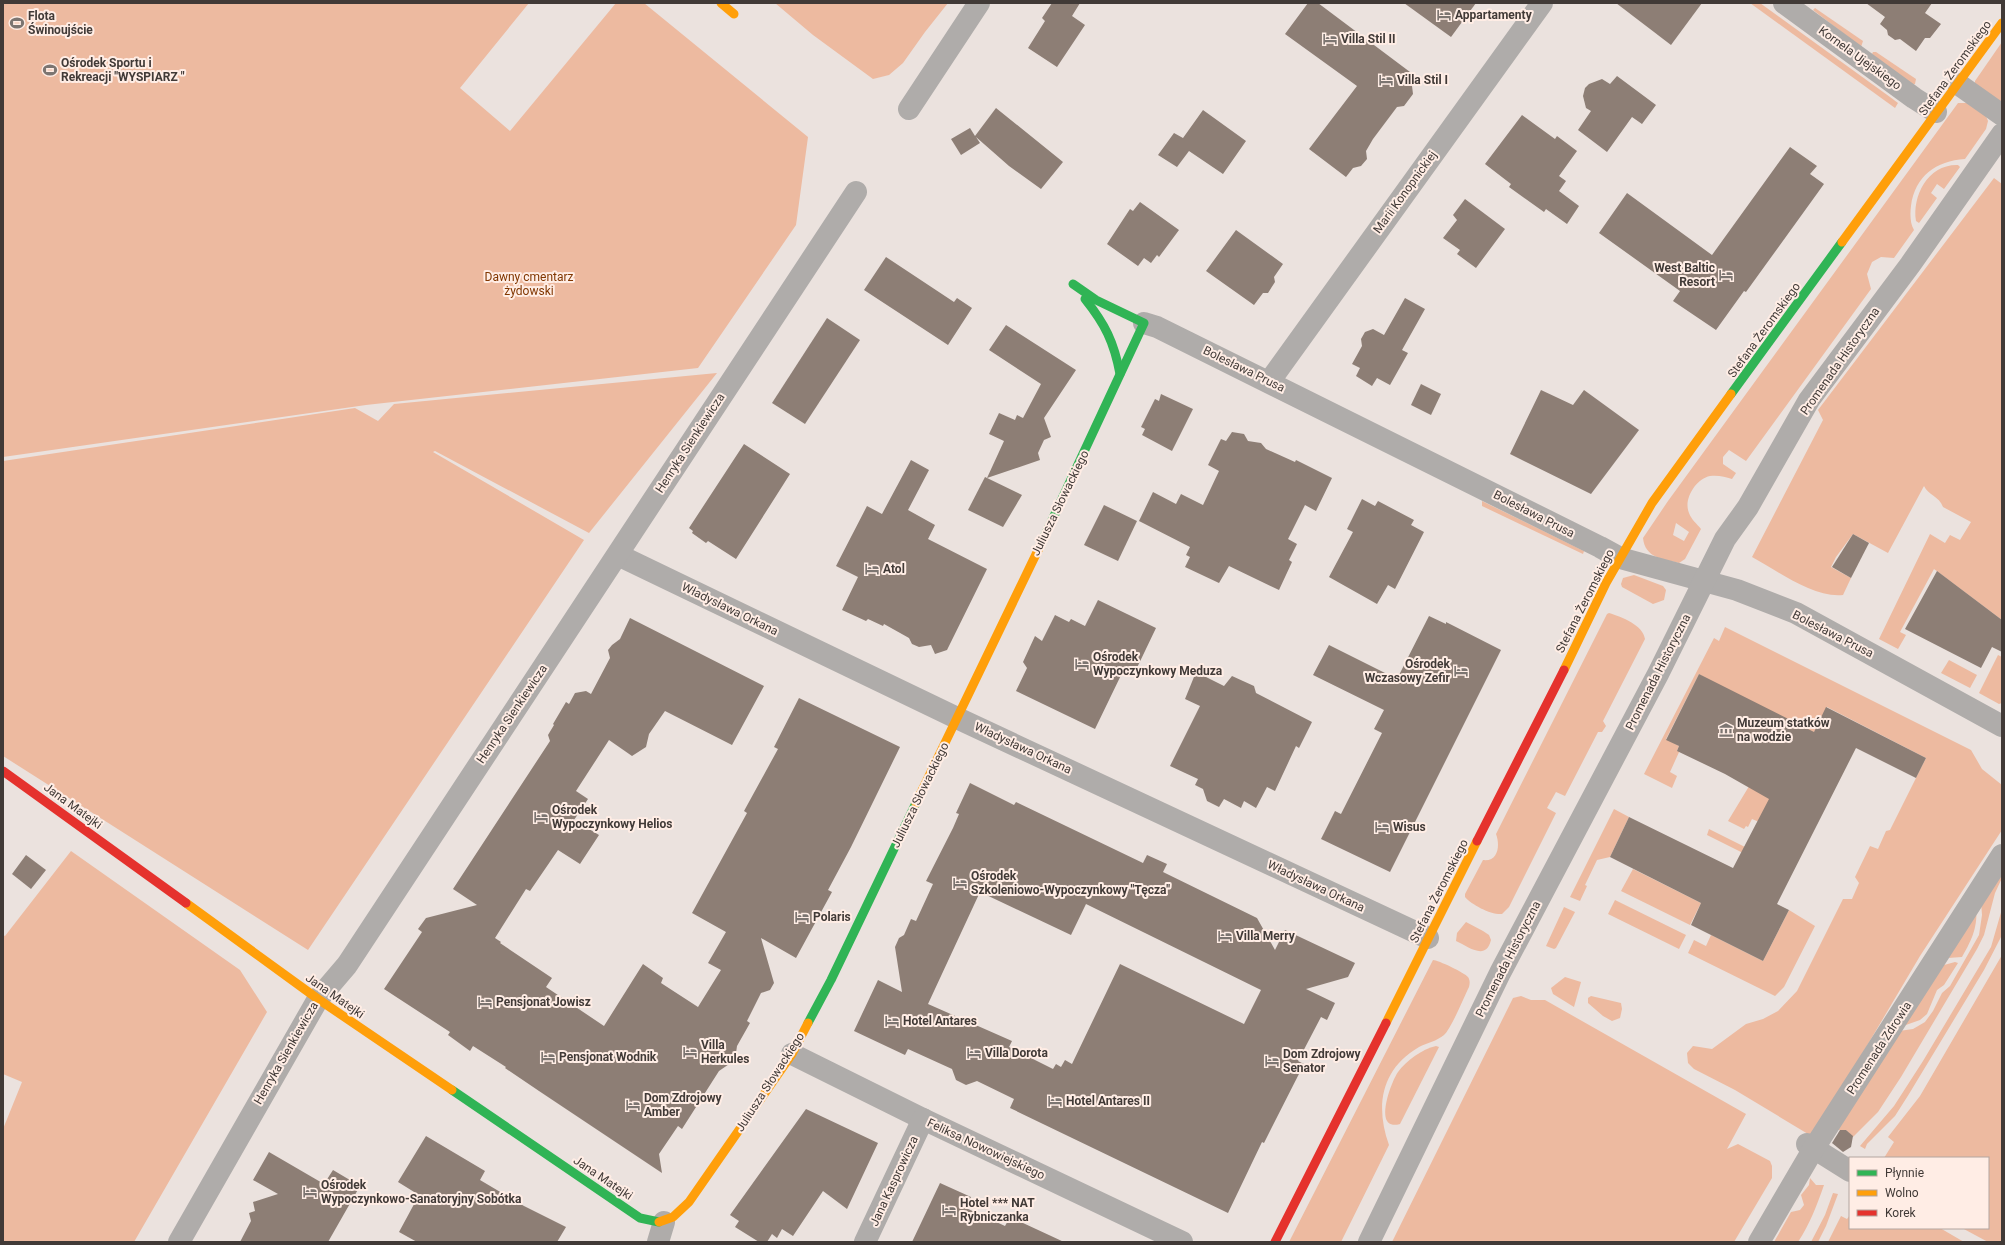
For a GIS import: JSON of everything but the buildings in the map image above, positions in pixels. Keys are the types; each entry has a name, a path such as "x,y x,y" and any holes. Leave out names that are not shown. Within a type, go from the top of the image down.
{"street":[{"path":"721,3 734,14"},
{"path":"909,109 979,3"},
{"name":"Marii Konopnickiej","path":"1270,382 1542,3"},
{"name":"Kornela Ujejskiego","path":"1784,3 1914,98 1936,112"},
{"name":"Stefana Żeromskiego","path":"1275,1242 1620,558 1652,503 2002,23"},
{"path":"1958,84 2002,115"},
{"name":"Promenada Historyczna","path":"1369,1242 1518,938 1605,776 1725,539 1748,507 1809,400 1910,265 2002,134"},
{"name":"Henryka Sienkiewicza","path":"179,1242 318,999 347,964 618,555 743,360 856,192"},
{"name":"Bolesława Prusa","path":"1120,374 1113,339 1101,317 1073,284 1096,300 1144,323 1157,327 1270,382 1620,558 1737,590 1796,613 2002,726"},
{"name":"Juliusza Słowackiego","path":"661,1232 689,1202 792,1054 831,980 958,718 1094,433 1144,323"},
{"name":"Władysława Orkana","path":"618,555 958,718 1428,938"},
{"name":"Jana Matejki","path":"3,771 318,999 640,1218 651,1222 661,1232"},
{"name":"Promenada Zdrowia","path":"1759,1242 1810,1146 2002,855"},
{"name":"Feliksa Nowowiejskiego","path":"792,1054 923,1119 1182,1242"},
{"name":"Jana Kasprowicza","path":"865,1242 923,1119"},
{"path":"1810,1146 1849,1169"}],"green space":[{"name":"Dawny cmentarz żydowski","path":"3,3 529,3 460,88 510,131 616,3 644,3 808,137 796,225 698,368 366,405 3,457"},
{"path":"775,3 948,3 903,63 889,75 873,79 813,35"},
{"path":"1750,3 1760,3 1890,97 1898,103 1895,108"},
{"path":"1815,8 1863,41 1861,47 1813,10"},
{"path":"2002,42 2002,103 1975,86 1975,81"},
{"path":"1873,52 1876,52 1916,79 1915,84 1912,85 1872,54"},
{"path":"1958,103 1967,103 1986,116 1988,121 1986,129 1965,159 1945,163 1936,167 1922,178 1913,195 1911,206 1910,215 1914,230 1894,258 1881,257 1872,262 1867,274 1871,289 1746,461 1729,450 1723,457 1723,464 1736,473 1732,479 1719,476 1710,476 1700,481 1692,490 1688,502 1689,513 1701,529 1685,559 1679,563 1661,559 1651,554 1644,545 1643,538 1668,501","holes":["1676,523 1689,532 1684,541 1673,535"]},
{"path":"1958,165 1960,167 1944,189 1937,184 1931,193 1937,198 1919,223 1916,221 1915,211 1924,183 1938,170 1947,166"},
{"path":"1994,178 2002,184 2002,620 1934,569 1900,632 1906,635 1898,649 1879,639 1930,534 1945,543 1950,535 1960,540 1971,522 1943,507 1939,500 1928,492 1924,486 1888,553 1853,534 1836,557 1831,567 1851,578 1843,595 1832,595 1808,588 1752,557 1823,420 1818,410"},
{"path":"717,373 589,533 435,451 433,452 584,540 308,950 3,756 3,461 355,408 378,421 394,404"},
{"path":"1482,501 1584,551 1583,554 1482,506"},
{"path":"1634,575 1663,586 1666,590 1664,600 1653,604 1622,587 1621,584 1623,578"},
{"path":"1609,613 1631,622 1640,630 1645,639 1603,721 1606,726 1602,732 1598,732 1565,796 1556,792 1547,808 1556,813 1509,907 1502,914 1487,911 1468,900 1465,897 1465,894 1483,860 1492,858 1497,852 1498,843 1496,834 1607,614"},
{"path":"1725,627 1971,750 1982,769 2002,785 2002,830 1920,956 1813,1137 1735,1090 1694,1069 1688,1063 1687,1053 1693,1046 1712,1049 1746,1024 1763,1019 1778,1011 1797,991 1843,899 1852,899 1859,883 1855,877 1870,846 1878,849 1886,831 1890,830 1926,758 1827,707 1807,746 1699,674 1666,739 1679,746 1677,751 1680,750 1670,772 1677,776 1672,788 1644,774 1714,638 1719,641"},
{"path":"1998,655 2002,657 2002,703 1999,704 1979,693"},
{"path":"1949,660 1977,675 1970,688 1941,673"},
{"path":"1751,783 1774,794 1759,822 1752,819 1748,827 1746,826 1744,829 1728,821"},
{"path":"1614,809 1629,817 1610,857 1597,860 1585,885 1587,886 1580,901 1570,897"},
{"path":"1709,829 1747,848 1751,857 1707,835"},
{"path":"71,851 240,970 267,1012 134,1242 3,1242 3,1129 22,1082 3,1074 3,935 5,936"},
{"path":"1633,869 1701,903 1690,925 1621,891"},
{"path":"2002,869 2002,878 1995,893 1984,935 1901,1077 1878,1112 1853,1137 1846,1130 1838,1130 1899,1031 1913,1029 1925,1022 1933,1011 1942,993 1950,986 1979,935 1982,915 1981,902"},
{"path":"1615,900 1686,935 1679,949 1608,914"},
{"path":"1976,903 1974,932 1966,950 1962,957 1948,958"},
{"path":"1564,907 1575,912 1556,948 1554,949 1546,946"},
{"path":"2002,909 2001,937 1984,970 1895,1116 1867,1144 1865,1149 1860,1146 1894,1106 1923,1061 1991,947"},
{"path":"1789,910 1815,926 1784,987 1775,996 1688,953 1694,940 1706,946 1711,935 1763,961"},
{"path":"1466,922 1489,935 1491,940 1489,946 1485,950 1476,951 1456,941 1457,933"},
{"path":"2002,955 2002,1242 1988,1242 1964,1229 1989,1229 1989,1157 1885,1157 1894,1142 1888,1137 1920,1096"},
{"path":"1433,960 1445,964 1466,975 1470,983 1469,987 1447,1032 1441,1037 1419,1047 1406,1056 1396,1066 1389,1077 1384,1090 1382,1116 1389,1145 1341,1242 1289,1242"},
{"path":"1955,962 1958,963 1944,985 1937,990 1927,1014 1920,1020 1903,1026 1944,965"},
{"path":"1565,977 1581,982 1574,1007 1553,994 1551,988"},
{"path":"1521,996 1531,1000 1545,1000 1746,1114 1727,1149 1738,1144 1770,1161 1772,1166 1772,1178 1734,1242 1392,1242 1513,998"},
{"path":"1591,996 1621,1003 1622,1009 1620,1018 1612,1021 1603,1016 1588,1003 1588,998"},
{"path":"1436,1046 1439,1047 1400,1124 1392,1124 1387,1121 1385,1114 1388,1095 1391,1085 1398,1072 1415,1056"},
{"path":"1810,1178 1816,1185 1824,1185 1806,1228 1798,1242 1774,1242 1791,1212 1800,1210 1804,1205 1801,1195 1809,1185"},
{"path":"1833,1193 1838,1194 1826,1226 1818,1242 1811,1242 1825,1215"},
{"path":"1841,1216 1847,1219 1849,1216 1849,1229 1942,1229 1964,1242 1828,1242"}],"traffic: fast":[{"path":"1731,394 1842,242"},
{"path":"1040,546 1144,323 1096,300 1073,284"},
{"path":"1085,299 1108,334 1115,352 1120,374"},
{"path":"808,1023 831,980 916,803"},
{"path":"452,1090 640,1218 659,1222"}],"traffic: slow":[{"path":"721,3 734,14"},
{"path":"1842,242 2002,23"},
{"path":"1564,670 1606,583 1652,503 1731,394"},
{"path":"916,803 1040,546"},
{"path":"1386,1023 1477,841"},
{"path":"186,903 318,999 452,1090"},
{"path":"659,1222 673,1217 689,1202 792,1054 808,1023"}],"traffic: jam":[{"path":"1477,841 1564,670"},
{"path":"3,771 186,903"},
{"path":"1275,1242 1386,1023"}],"place":[{"name":"Appartamenty","path":"1444,15"},
{"name":"Flota Świnoujście","path":"17,23"},
{"name":"Villa Stil II","path":"1330,39"},
{"name":"Ośrodek Sportu i Rekreacji \"WYSPIARZ \"","path":"50,70"},
{"name":"Villa Stil I","path":"1386,80"},
{"name":"West Baltic Resort","path":"1726,275"},
{"name":"Atol","path":"872,569"},
{"name":"Ośrodek Wypoczynkowy Meduza","path":"1082,664"},
{"name":"Ośrodek Wczasowy Zefir","path":"1461,671"},
{"name":"Muzeum statków na wodzie","path":"1726,730"},
{"name":"Ośrodek Wypoczynkowy Helios","path":"541,817"},
{"name":"Wisus","path":"1382,827"},
{"name":"Ośrodek Szkoleniowo-Wypoczynkowy \"Tęcza\"","path":"960,883"},
{"name":"Polaris","path":"802,917"},
{"name":"Villa Merry","path":"1225,936"},
{"name":"Pensjonat Jowisz","path":"485,1002"},
{"name":"Hotel Antares","path":"892,1021"},
{"name":"Villa Herkules","path":"690,1052"},
{"name":"Villa Dorota","path":"974,1053"},
{"name":"Pensjonat Wodnik","path":"548,1057"},
{"name":"Dom Zdrojowy Senator","path":"1272,1061"},
{"name":"Hotel Antares II","path":"1055,1101"},
{"name":"Dom Zdrojowy Amber","path":"633,1105"},
{"name":"Ośrodek Wypoczynkowo-Sanatoryjny Sobótka","path":"310,1192"},
{"name":"Hotel *** NAT Rybniczanka","path":"949,1210"}]}
